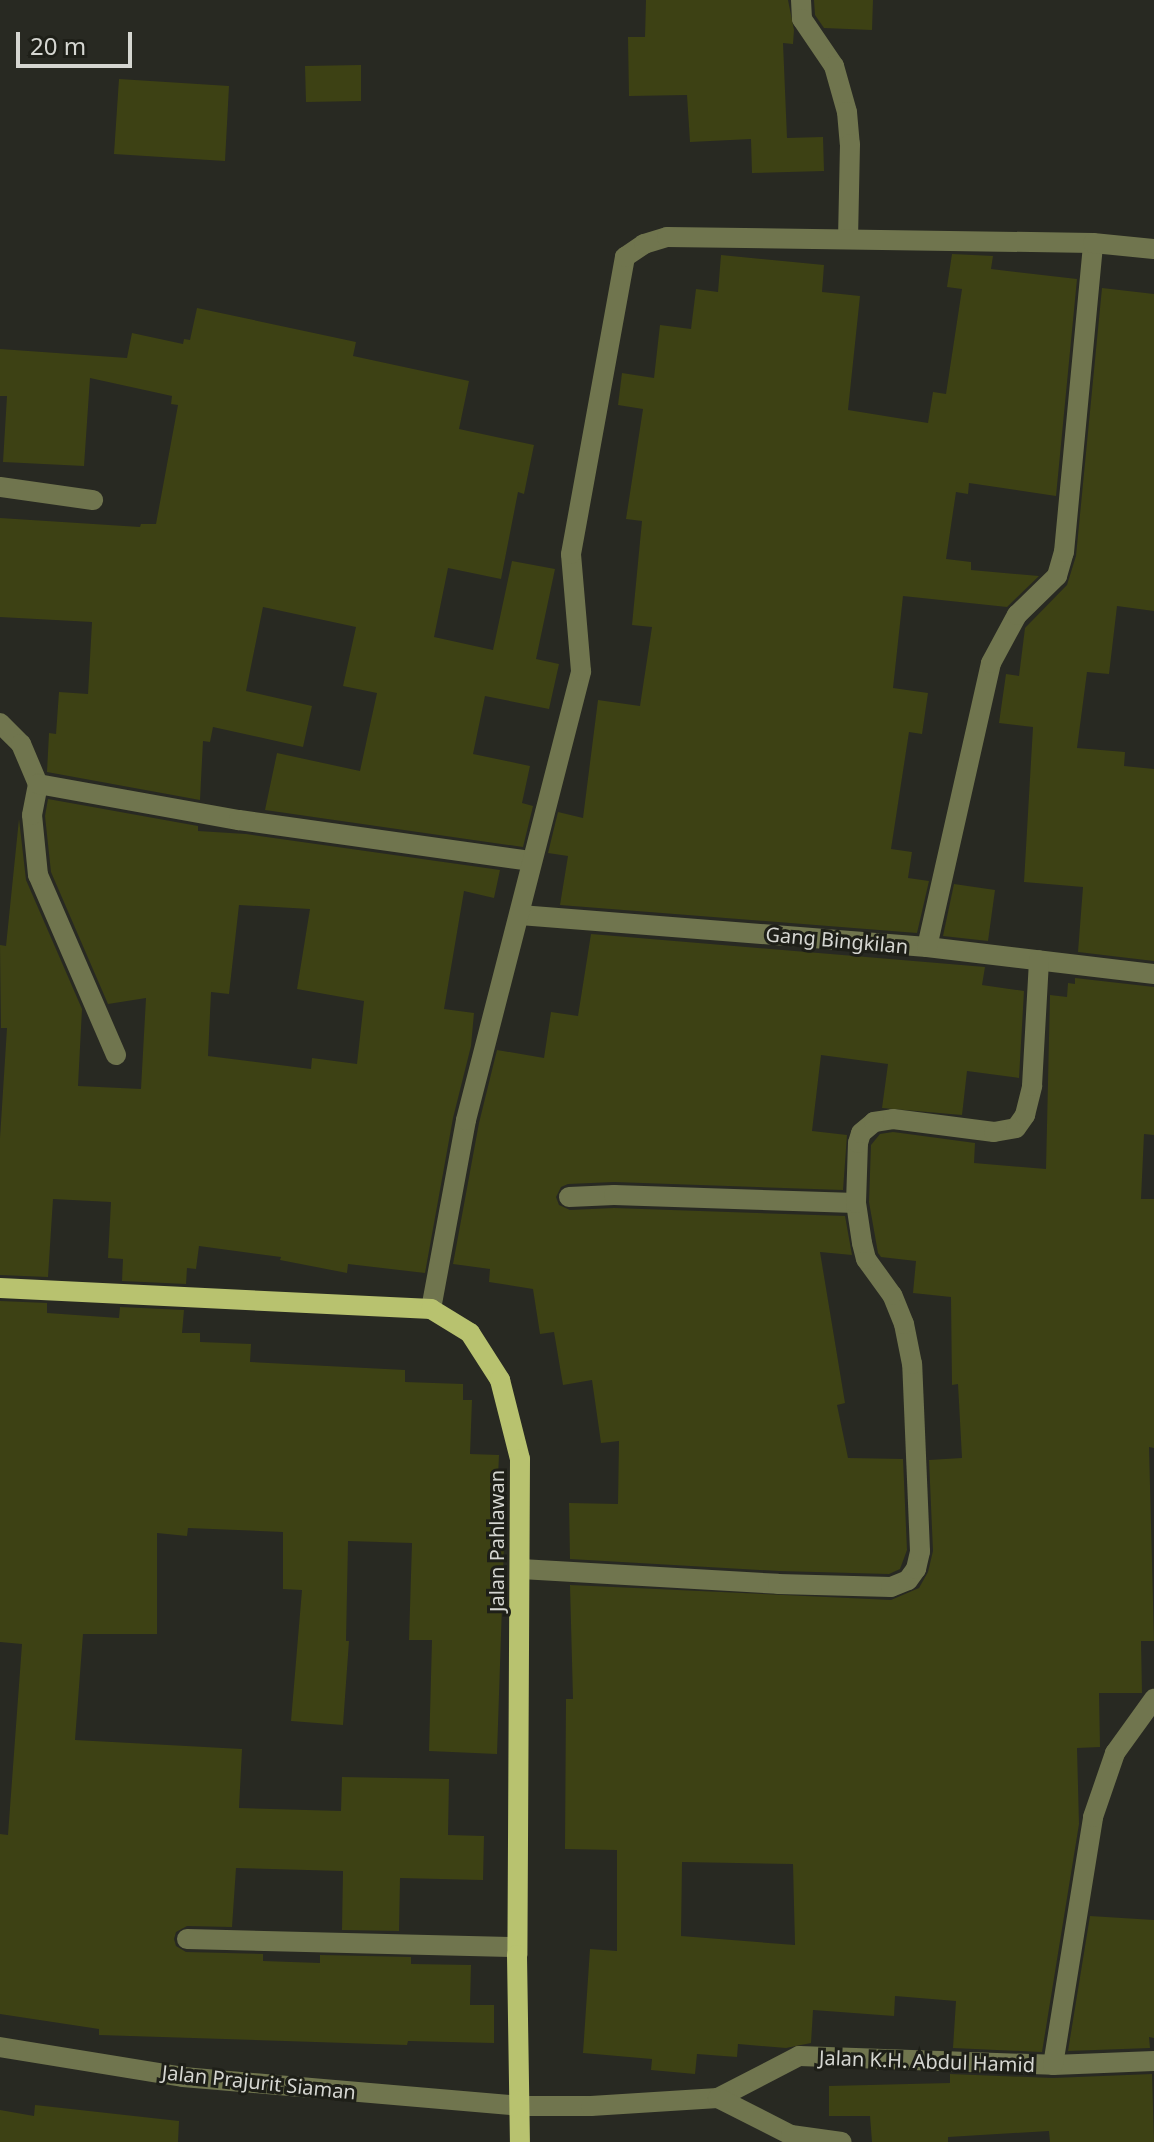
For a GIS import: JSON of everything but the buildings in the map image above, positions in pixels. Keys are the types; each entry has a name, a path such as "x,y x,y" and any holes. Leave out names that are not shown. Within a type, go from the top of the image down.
{"main road":[{"name":"Jalan Pahlawan","path":"0,1288 431,1309 470,1333 500,1380 520,1459 517,1947 520,2142"}],"street":[{"path":"801,0 802,19 834,66 847,112 850,144 848,239"},
{"path":"431,1309 466,1120 581,671 571,554 625,257 644,244 667,237 1093,243 1154,249"},
{"path":"927,947 991,663 1003,635 1017,615 1057,576 1064,552 1093,243"},
{"path":"0,487 93,500"},
{"path":"0,723 21,744 38,784 32,815 38,875 116,1055"},
{"path":"38,784 239,820 530,861"},
{"name":"Gang Bingkilan","path":"520,915 927,947 1154,974"},
{"path":"521,1569 778,1584 891,1587 908,1580 916,1569 920,1551 912,1364 904,1324 892,1295 866,1259 856,1203 858,1143 861,1133 874,1122 893,1119 994,1132 1016,1128 1025,1115 1032,1086 1039,960"},
{"path":"569,1197 658,1196 856,1203"},
{"path":"1053,2065 1093,1817 1115,1753 1154,1699"},
{"path":"187,1939 517,1947"},
{"name":"Jalan Prajurit Siaman","path":"0,2047 183,2077 519,2106"},
{"name":"Jalan K.H. Abdul Hamid","path":"519,2106 591,2106 718,2098 799,2056 1053,2065 1154,2061"},
{"path":"718,2098 791,2135 842,2142"}]}
